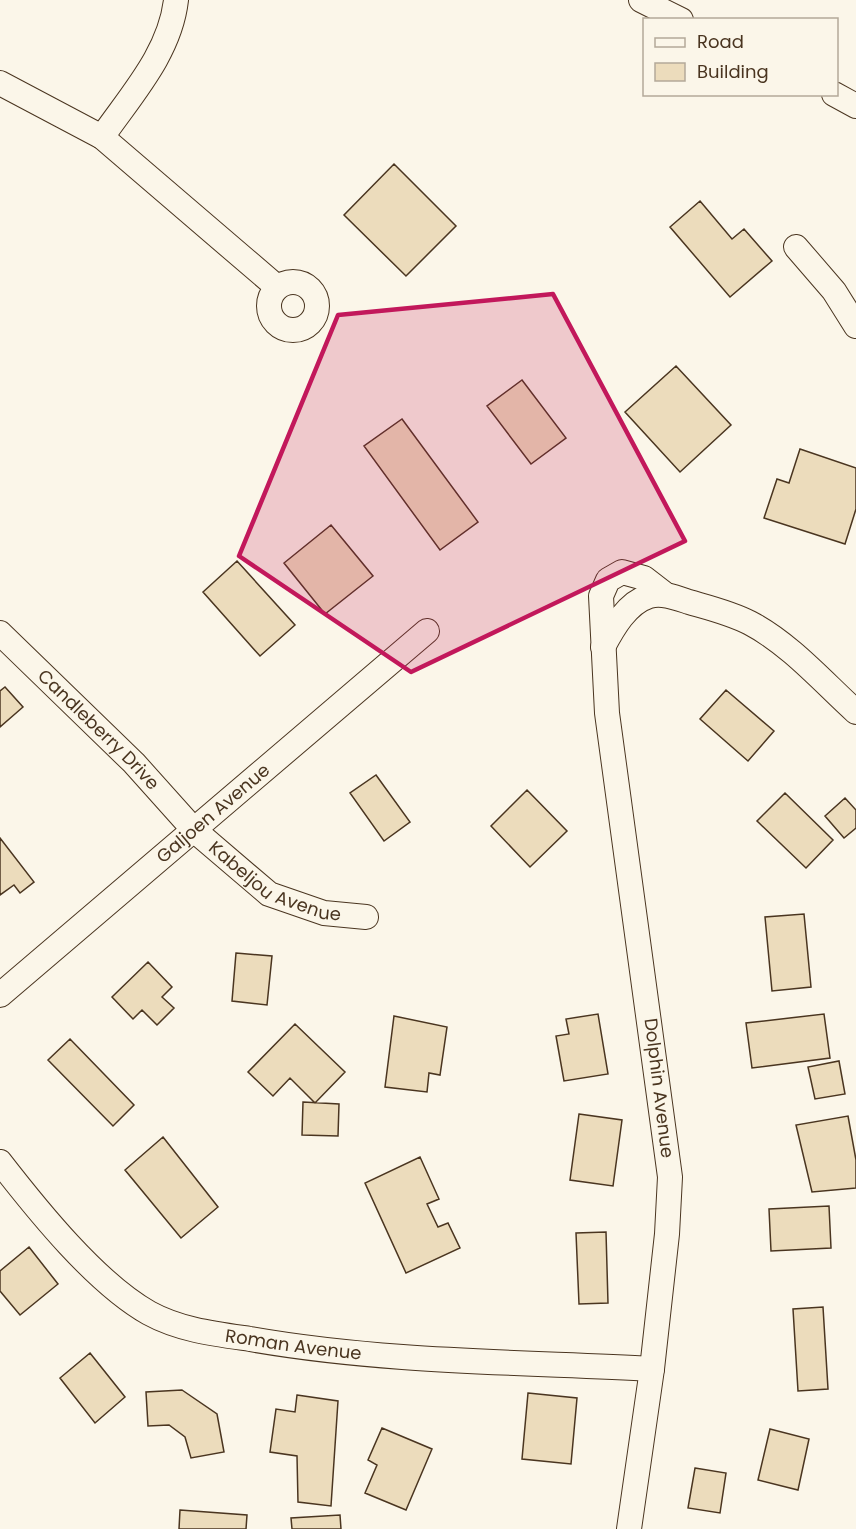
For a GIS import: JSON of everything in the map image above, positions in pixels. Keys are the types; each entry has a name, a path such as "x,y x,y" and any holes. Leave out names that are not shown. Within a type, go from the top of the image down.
{"street":[{"path":"102,137 157,59 174,18 177,0"},
{"path":"641,0 677,18"},
{"path":"0,83 102,137 277,287"},
{"path":"838,96 856,106"},
{"path":"796,248 834,291 856,326"},
{"name":"Dolphin Avenue","path":"629,1529 652,1369 669,1214 670,1177 607,713 600,596 608,580 622,572 631,573 644,578 666,595 720,610 750,623 773,638 856,712"},
{"path":"603,646 616,624 631,608 648,596 666,595"},
{"name":"Galjoen Avenue","path":"0,995 427,632"},
{"name":"Candleberry Drive","path":"0,633 134,763 194,830"},
{"name":"Kabeljou Avenue","path":"194,830 269,894 324,913 366,917"},
{"name":"Roman Avenue","path":"0,1162 87,1263 149,1312 178,1325 202,1332 303,1349 652,1369"}],"highlighted area":[{"path":"553,294 685,541 411,672 239,556 338,315"}],"building":[{"path":"394,164 456,226 406,276 344,215"},
{"path":"700,201 732,239 744,229 772,261 730,297 670,227"},
{"path":"676,366 731,425 680,472 625,412"},
{"path":"522,380 566,438 531,464 487,406"},
{"path":"402,419 478,522 440,550 364,446"},
{"path":"800,449 856,468 856,509 845,544 764,518 777,479 789,483"},
{"path":"331,525 373,576 325,614 284,563"},
{"path":"237,561 295,625 260,656 203,592"},
{"path":"5,687 23,707 0,727 0,691"},
{"path":"726,690 774,731 748,761 700,719"},
{"path":"376,775 410,822 384,841 350,793"},
{"path":"527,790 567,831 530,867 491,826"},
{"path":"785,793 833,840 806,868 757,821"},
{"path":"845,798 856,810 856,828 844,838 825,816"},
{"path":"0,838 34,882 20,893 14,885 0,895"},
{"path":"804,914 811,987 772,991 765,917"},
{"path":"236,953 272,956 267,1005 232,1001"},
{"path":"148,962 172,987 162,997 174,1008 157,1025 142,1010 133,1019 112,997"},
{"path":"598,1014 608,1074 564,1081 556,1036 569,1034 566,1019"},
{"path":"824,1014 830,1058 752,1068 746,1023"},
{"path":"394,1016 447,1027 440,1075 429,1073 427,1092 385,1087"},
{"path":"295,1024 345,1072 315,1103 290,1078 273,1096 248,1072"},
{"path":"70,1039 134,1105 113,1126 48,1060"},
{"path":"839,1061 845,1094 815,1099 808,1067"},
{"path":"303,1102 339,1104 338,1136 302,1135"},
{"path":"579,1114 622,1120 613,1186 570,1180"},
{"path":"848,1116 856,1160 856,1188 812,1192 796,1125"},
{"path":"163,1137 218,1207 181,1238 125,1170"},
{"path":"420,1157 439,1199 427,1204 438,1227 448,1223 460,1248 406,1273 365,1183"},
{"path":"829,1206 831,1248 771,1251 769,1209"},
{"path":"606,1232 608,1303 579,1304 576,1233"},
{"path":"29,1247 58,1284 20,1315 0,1291 0,1271"},
{"path":"823,1307 828,1389 798,1391 793,1309"},
{"path":"90,1353 125,1397 95,1423 60,1378"},
{"path":"182,1390 217,1414 224,1452 191,1458 185,1437 169,1425 148,1426 146,1392"},
{"path":"528,1393 577,1398 571,1464 522,1459"},
{"path":"297,1395 338,1401 331,1506 298,1502 297,1456 270,1452 276,1409 295,1412"},
{"path":"382,1428 432,1449 406,1510 365,1493 377,1465 368,1460"},
{"path":"770,1429 809,1439 798,1490 758,1480"},
{"path":"695,1468 726,1473 720,1513 688,1508"},
{"path":"180,1510 247,1515 246,1529 179,1529"},
{"path":"340,1515 341,1529 292,1529 291,1518"}]}
